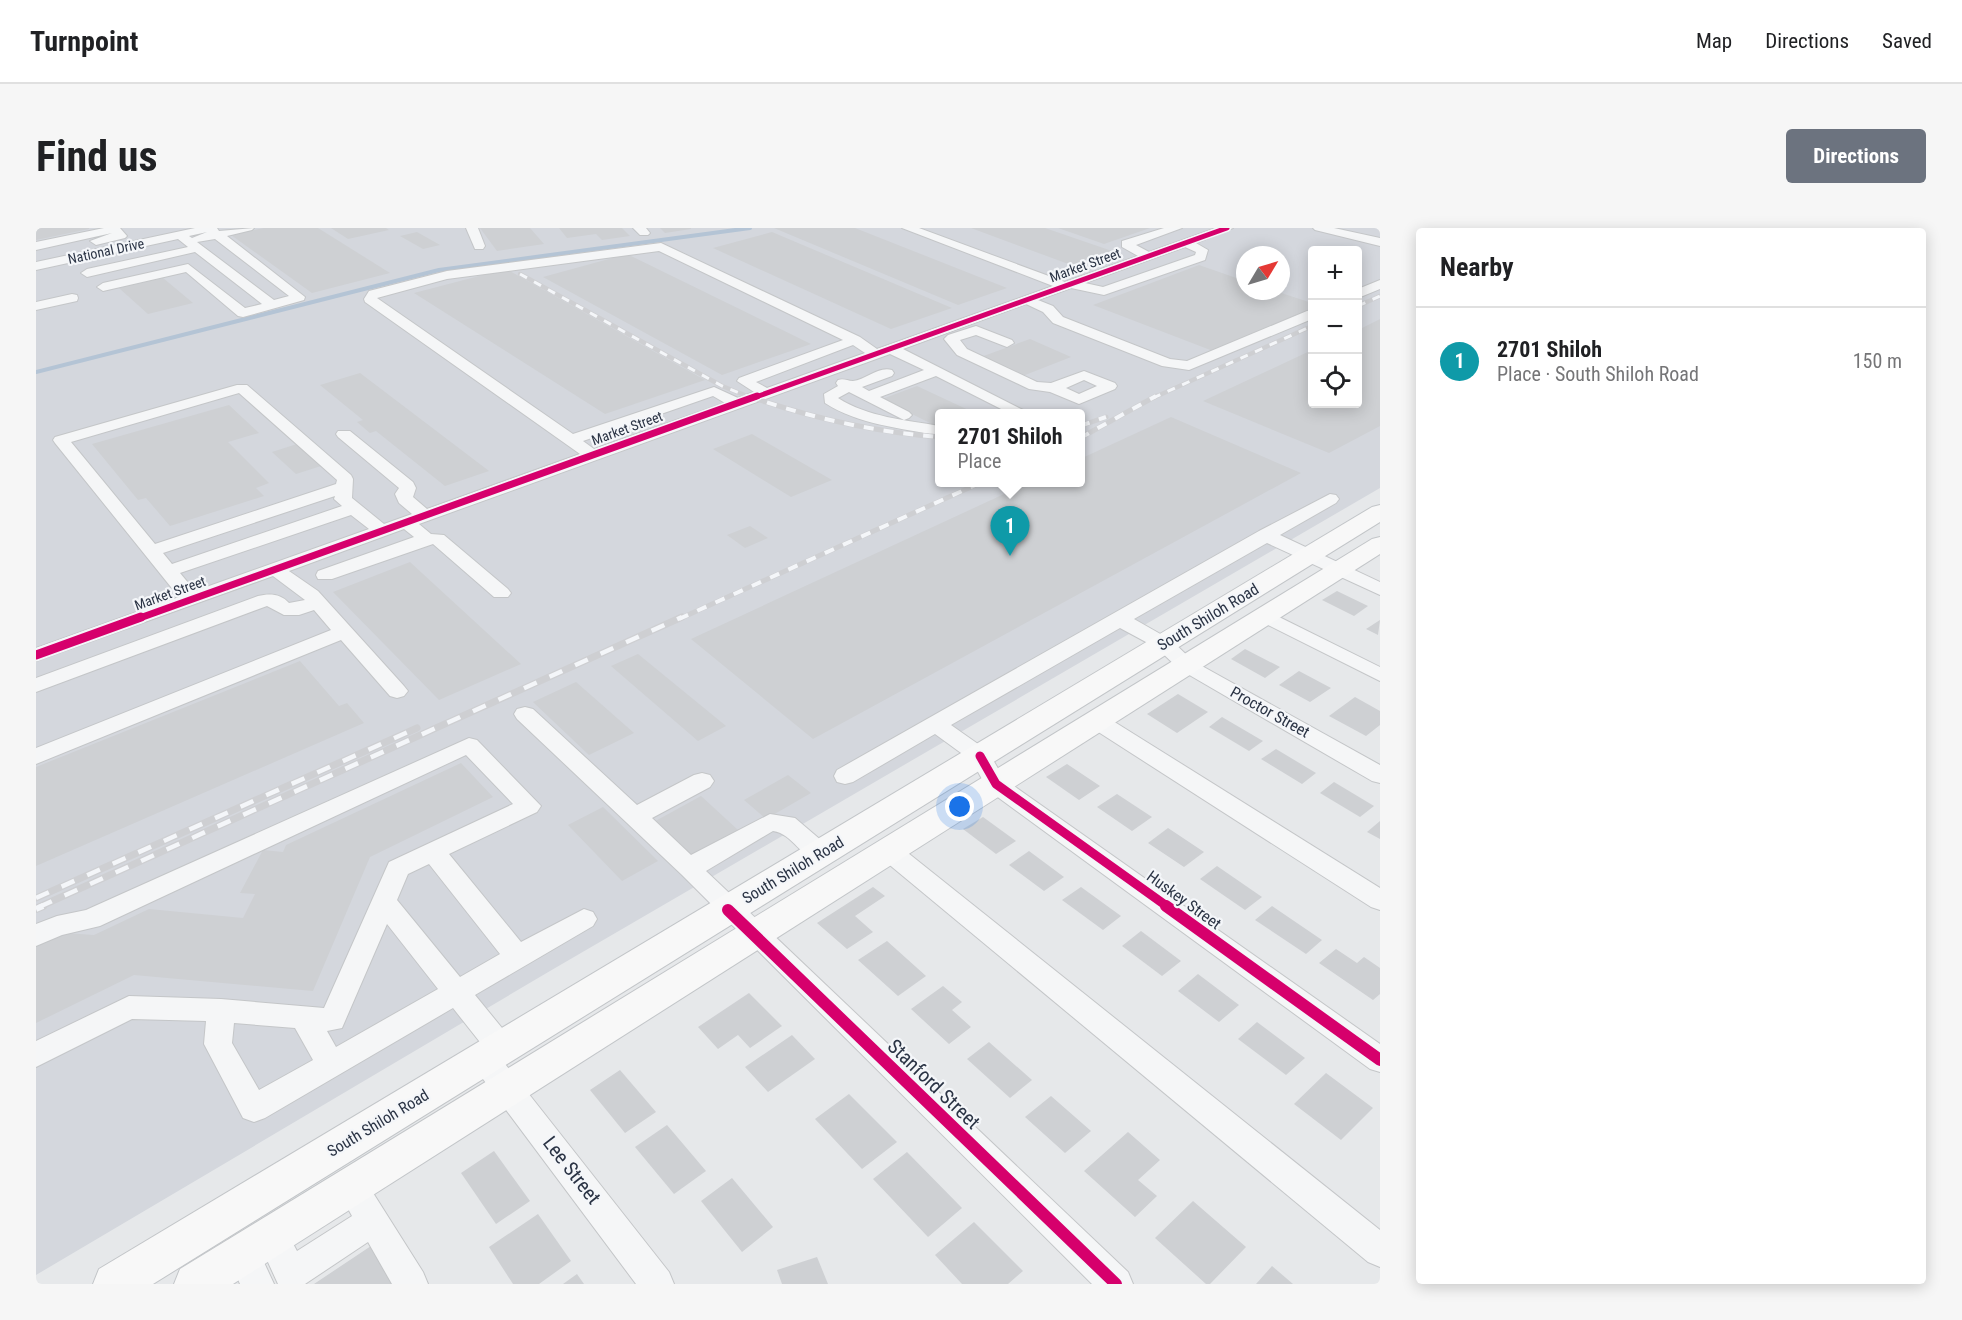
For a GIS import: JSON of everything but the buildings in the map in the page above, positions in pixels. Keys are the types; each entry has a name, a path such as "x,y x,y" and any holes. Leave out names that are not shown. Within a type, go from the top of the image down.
{"main road":[{"name":"South Shiloh Road","path":"195,1284 1097,721 1175,654 1309,555 1380,512"},
{"name":"South Shiloh Road","path":"114,1284 980,756 1175,654 1265,616 1380,544"}],"street":[{"path":"87,273 193,245 212,230 248,228"},
{"path":"472,228 479,246"},
{"path":"908,228 1068,285 1104,291 1201,257 1202,250 1185,236"},
{"path":"1148,256 1126,244 1176,228"},
{"name":"Market Street","path":"37,653 1027,300 1148,256 1185,236 1209,235 1227,228"},
{"path":"1367,228 1380,231"},
{"path":"36,246 113,229 121,236 36,254 41,265"},
{"path":"1327,229 1380,242"},
{"path":"87,273 188,268 243,313 299,297 212,230"},
{"path":"87,273 193,245"},
{"path":"193,245 272,305"},
{"path":"592,455 370,299 374,294 447,275 661,247 855,340 875,354"},
{"name":"National Drive","path":"41,265 87,273"},
{"path":"231,274 259,267"},
{"path":"87,273 115,297"},
{"path":"1362,292 1380,284"},
{"path":"36,306 72,298"},
{"path":"1027,300 1048,309 1058,320 1167,363 1189,366 1308,316"},
{"path":"951,339 976,330 1007,343"},
{"path":"935,332 951,339 962,352 980,361 1034,386 1053,388"},
{"path":"766,393 744,381 855,340"},
{"path":"890,348 1014,409"},
{"path":"868,396 936,371"},
{"path":"823,372 935,430"},
{"path":"887,373 831,394 830,400 838,406 859,414 935,430"},
{"path":"191,599 61,440 242,388 345,479 343,499 382,531"},
{"path":"571,440 714,391 736,403"},
{"path":"344,434 407,486 405,499 426,539"},
{"path":"151,551 344,487"},
{"path":"845,776 1330,499"},
{"path":"168,571 354,508"},
{"path":"1265,536 1380,589"},
{"path":"325,575 426,539 438,539 501,593"},
{"path":"275,569 316,602 397,691"},
{"path":"36,685 265,600 277,601 284,609 299,609 316,602"},
{"path":"1265,616 1380,675"},
{"name":"Proctor Street","path":"1119,619 1380,775"},
{"path":"36,756 344,632"},
{"name":"Stanford Street","path":"525,714 693,871 728,910 1116,1284"},
{"path":"1097,721 1380,900"},
{"path":"935,724 980,756"},
{"path":"36,936 57,926 91,919 469,745 529,806 398,868 332,1020 222,1010 129,1007 36,1055"},
{"name":"Huskey Street","path":"980,756 996,784 1380,1060"},
{"path":"635,817 702,781"},
{"path":"693,871 700,861 770,822 787,824 820,854"},
{"path":"433,851 518,957"},
{"path":"889,851 1380,1251"},
{"name":"Lee Street","path":"383,901 456,993 493,1053 509,1088 657,1284"},
{"path":"222,1010 218,1044 254,1109 584,919"},
{"path":"304,1018 331,1064"},
{"path":"352,1187 411,1284"},
{"path":"272,1236 291,1274 372,1221"},
{"path":"243,1254 257,1284"}],"shaded area":[{"path":"36,228 1380,228 1380,488 550,971 36,1275"}],"waterway":[{"path":"36,372 439,270 750,228"}],"railway":[{"path":"520,274 722,386 752,398"},
{"path":"1362,304 1380,296"},
{"path":"1153,398 1308,328"},
{"path":"748,396 843,423 891,432 935,436"},
{"path":"1085,435 1156,396"},
{"path":"1085,424 1106,417"},
{"path":"679,619 971,487"},
{"path":"39,907 682,617"},
{"path":"36,898 417,728"},
{"path":"36,909 43,906"}],"cycle path":[{"path":"36,655 1227,228"},
{"path":"980,756 996,784 1380,1060"},
{"path":"728,910 1116,1284"}],"place":[{"name":"2701 Shiloh","path":"1010,556"}]}
